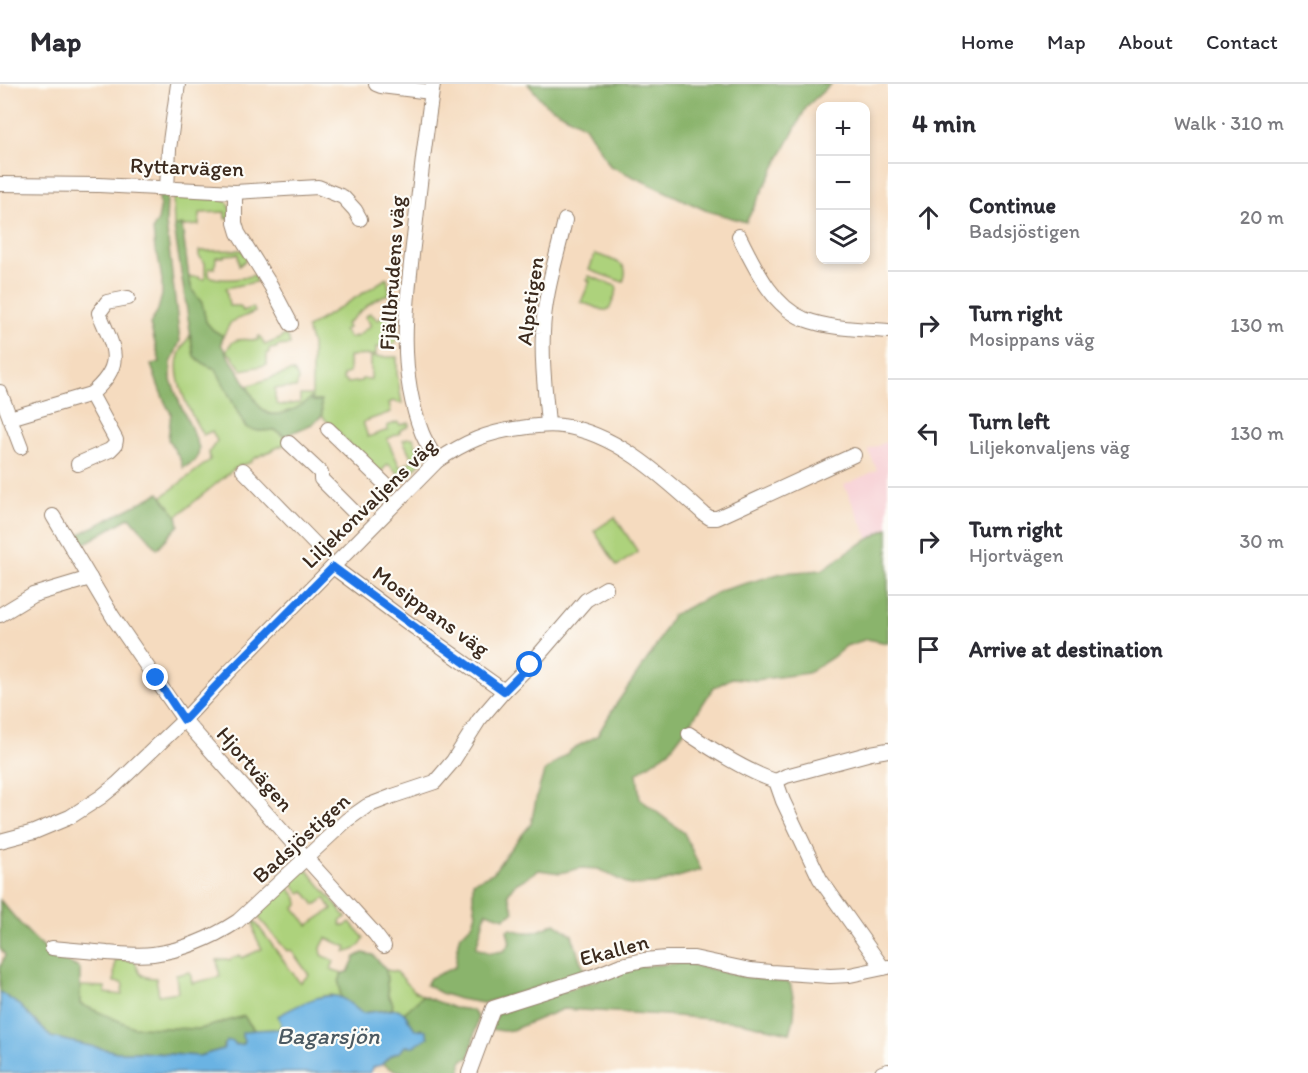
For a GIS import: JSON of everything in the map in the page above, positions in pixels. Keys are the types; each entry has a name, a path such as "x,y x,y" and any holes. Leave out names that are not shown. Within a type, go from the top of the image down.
{"street":[{"path":"166,189 178,84"},
{"path":"376,84 432,88"},
{"name":"Fjällbrudens väg","path":"432,88 405,331 410,393 423,435 437,461"},
{"name":"Ryttarvägen","path":"0,184 99,185 235,192 318,187 343,197 360,219"},
{"path":"235,192 235,223 238,232 291,324"},
{"name":"Alpstigen","path":"548,425 543,332 549,284 565,220"},
{"path":"739,236 768,288 796,315 821,324 888,331"},
{"path":"10,418 91,394 102,385 115,355 99,313 107,302 128,298"},
{"path":"0,393 21,447"},
{"path":"78,464 116,445 91,394"},
{"name":"Liljekonvaljens väg","path":"0,841 44,829 86,808 117,784 184,720 437,461 456,448 500,430 548,425 567,426 589,432 632,454 710,518 724,516 854,455"},
{"name":"Liljekonvaljens väg","path":"328,429 384,483"},
{"name":"Liljekonvaljens väg","path":"289,443 321,473 321,479 355,513"},
{"name":"Liljekonvaljens väg","path":"243,470 320,549"},
{"name":"Hjortvägen","path":"53,516 113,617 184,720 384,946"},
{"name":"Mosippans väg","path":"333,567 504,691"},
{"path":"0,615 33,596 90,578"},
{"name":"Badsjöstigen","path":"52,948 130,955 151,954 175,950 200,942 238,921 347,820 367,806 435,782 453,761 479,720 504,691 530,665 586,600 606,588"},
{"path":"689,734 776,781 786,776 888,750"},
{"path":"776,781 783,801 820,879 885,967"},
{"name":"Ekallen","path":"469,1073 493,1008 594,976 621,965 644,960 694,958 750,970 830,976 850,975 885,967"},
{"path":"882,1073 888,1071"}],"shaded area":[{"path":"888,441 888,528 869,539 844,485 877,470 868,450"}],"green space":[{"path":"528,84 831,84 807,106 746,222 705,210 610,166 585,126 545,104"},
{"path":"163,193 167,197 166,224 180,341 171,363 171,380 199,448 195,461 183,468 168,439 171,413 151,365 160,362 150,324 158,310 162,295 162,280 153,229 160,210 159,196"},
{"path":"173,197 224,199 229,204 231,218 225,218 225,212 199,213 199,225 174,227"},
{"path":"182,225 192,290 202,303 206,322 223,336 221,344 255,400 265,412 277,414 297,408 312,397 312,401 321,401 322,416 312,424 285,436 275,430 249,429 245,426 216,369 194,356 174,227"},
{"path":"242,250 247,259 239,266 238,254 216,257 215,268 209,268 209,276 220,279 238,279 255,275 256,282 226,288 229,306 240,306 243,311 253,307 255,312 231,322 223,336 206,322 202,303 192,290 189,277 205,279 205,263 199,256 199,251"},
{"path":"595,254 624,267 623,282 589,270"},
{"path":"589,276 616,286 617,290 607,310 581,302 590,281 587,280"},
{"path":"387,278 390,294 366,306 346,324 348,328 344,330 350,338 356,337 371,325 365,317 370,313 378,320 386,312 396,311 396,343 387,347 376,347 376,355 349,356 349,373 343,375 343,380 348,383 371,379 371,357 397,357 402,404 393,401 389,403 391,412 363,422 368,437 388,430 387,426 398,422 400,425 409,423 409,426 399,431 400,433 387,439 400,467 413,461 403,440 408,438 413,438 423,460 405,479 388,464 379,474 322,416 321,401 312,401 312,398 289,412 268,413 258,405 247,386 292,371 298,378 296,388 275,388 277,404 300,403 300,395 312,394 312,345 307,328"},
{"path":"190,335 194,356 216,369 245,427 259,431 275,430 289,441 234,469 177,516 162,497 210,460 209,452 217,441 212,431 203,435 180,386 177,365 181,350"},
{"path":"284,335 288,337 290,345 269,349 267,365 242,370 230,354 226,353 231,343 238,340 258,340 260,336 265,345"},
{"path":"159,493 177,516 179,525 157,549 130,517 77,548 72,538"},
{"path":"615,517 638,552 617,566 594,531"},
{"path":"888,528 888,643 867,639 846,646 808,673 756,680 732,678 713,688 669,751 637,773 640,799 684,833 701,870 655,884 630,885 598,869 581,868 560,873 539,870 514,885 508,894 514,912 504,918 486,912 476,948 490,953 504,951 510,943 507,930 533,932 555,923 572,935 585,970 581,975 483,1003 459,999 426,985 430,978 455,967 459,937 473,923 476,913 473,882 493,873 531,824 544,772 574,748 597,736 655,648 672,615 723,590 782,573 822,570"},
{"path":"302,869 310,873 346,917 340,921 341,925 345,926 350,922 364,938 361,944 348,952 345,952 347,947 326,938 321,948 322,955 334,961 331,969 342,973 339,982 341,998 332,995 312,1000 278,1016 281,1023 280,1029 254,1030 244,1016 200,1029 133,1027 80,1004 80,986 105,987 105,993 122,995 123,983 114,982 115,960 135,960 141,974 156,978 159,995 178,992 176,975 190,972 192,983 220,977 217,960 229,960 240,955 242,958 262,949 255,935 253,919 300,983 309,975 291,950 287,951 259,918 258,911 286,884 297,898 298,905 294,908 308,925 332,909 325,898 315,905 304,891 300,893 289,880"},
{"path":"0,900 46,950 80,969 80,1004 133,1027 200,1029 244,1016 254,1030 249,1032 244,1044 224,1045 223,1049 199,1056 117,1052 51,1037 19,1005 0,992 0,968 5,955 0,948"},
{"path":"363,953 373,955 386,970 388,995 393,1004 392,1009 362,1013 341,998 339,982 342,973 348,972 355,957"},
{"path":"684,963 747,977 790,983 794,1019 790,1033 741,1022 563,1009 512,1030 490,1029 498,1013 641,966"},
{"path":"386,970 397,972 414,991 423,996 404,1013 398,1009 392,1009 392,1001 388,995"},
{"path":"423,996 454,1008 473,1011 478,1018 469,1058 461,1062 461,1073 441,1073 427,1068 423,1073 396,1071 382,1063 401,1051 421,1029 415,1029 404,1013"}],"water":[{"name":"Bagarsjön","path":"0,992 19,1005 51,1037 117,1052 199,1056 223,1049 227,1041 233,1041 236,1045 243,1044 242,1033 280,1029 281,1023 278,1016 309,1001 327,996 342,998 362,1013 398,1009 404,1013 415,1029 426,1031 428,1037 414,1046 405,1046 381,1065 374,1067 369,1073 0,1073"}],"route":[{"path":"156,678 184,720 333,567 492,680 504,691 530,665"}]}
